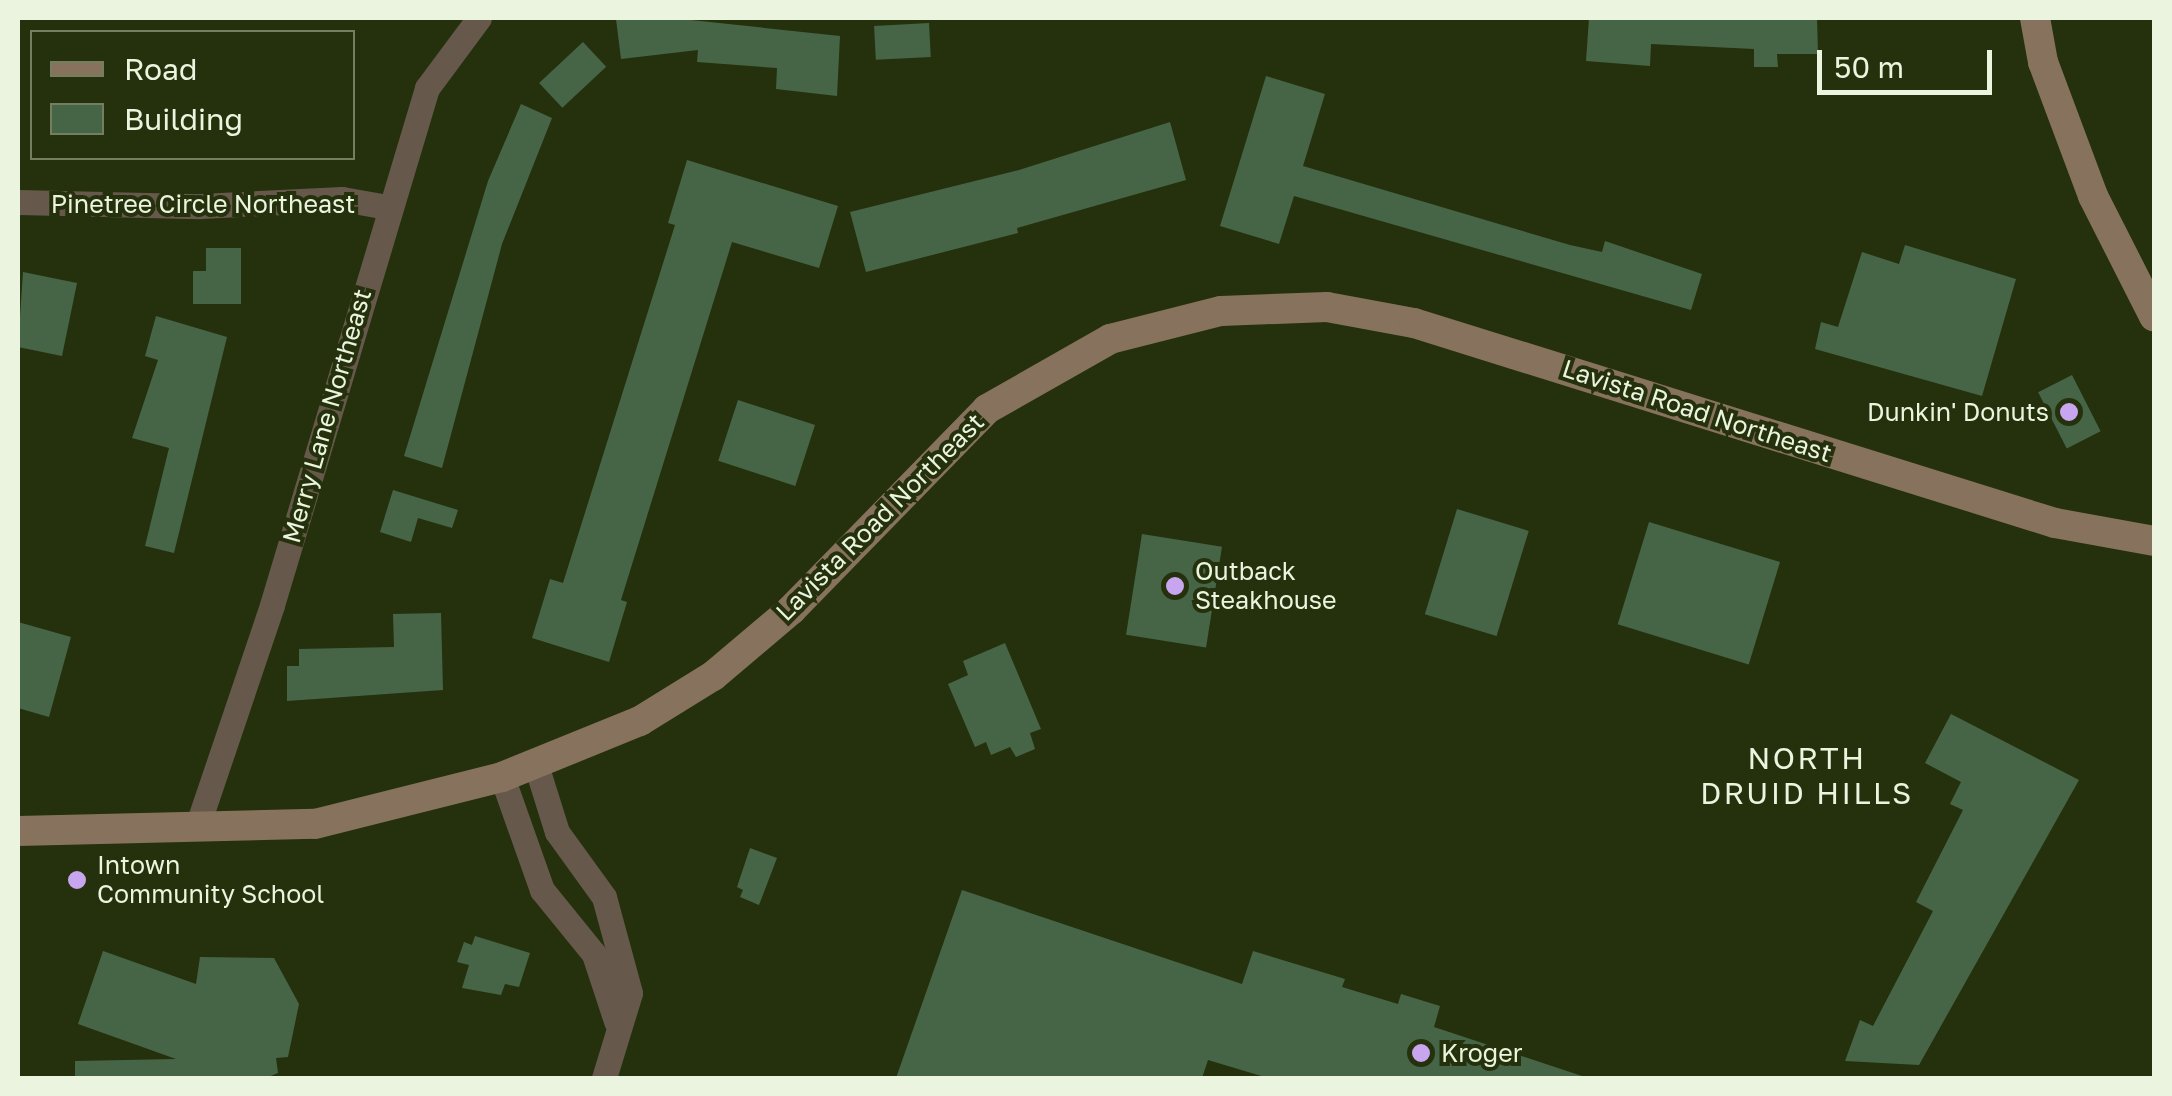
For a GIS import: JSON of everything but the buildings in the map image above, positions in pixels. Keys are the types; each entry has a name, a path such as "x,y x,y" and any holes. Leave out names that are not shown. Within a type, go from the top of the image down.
{"main road":[{"path":"2035,18 2043,62 2087,180 2154,316"},
{"name":"Lavista Road Northeast","path":"18,830 315,824 502,777 640,722 714,676 791,610 934,456 1025,383 1110,339 1222,311 1327,308 1414,323 2074,528 2146,536"},
{"path":"2074,528 2154,564"}],"street":[{"name":"Merry Lane Northeast","path":"197,827 272,605 388,207 427,88 480,18"},
{"name":"Pinetree Circle Northeast","path":"18,202 200,206 342,199 388,207"},
{"path":"536,764 557,832 594,880 630,993 604,1078"},
{"path":"502,777 542,890 594,954 608,981 616,1032"}],"place":[{"name":"Dunkin' Donuts","path":"2069,412"},
{"name":"Outback Steakhouse","path":"1175,586"},
{"name":"Intown Community School","path":"77,880"},
{"name":"Kroger","path":"1421,1053"}],"district":[{"name":"NORTH DRUID HILLS","path":"1807,775"}]}
